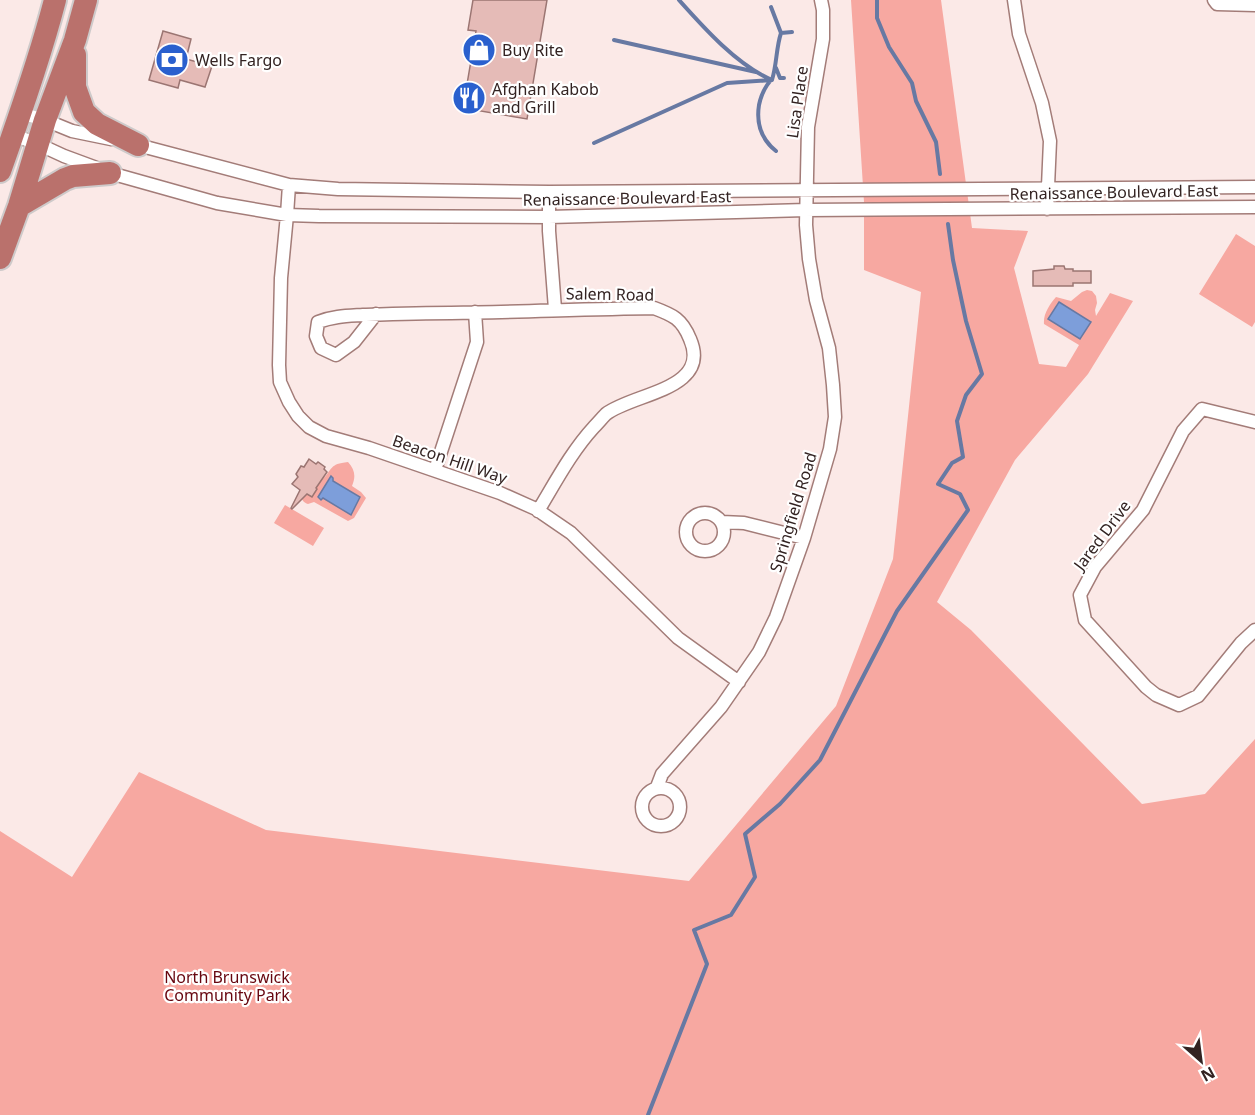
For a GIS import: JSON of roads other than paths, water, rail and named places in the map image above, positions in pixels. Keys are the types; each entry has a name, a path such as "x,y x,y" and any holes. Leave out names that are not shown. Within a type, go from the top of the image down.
{"highway":[{"path":"0,171 21,112 55,0"},
{"path":"0,258 19,206 45,120 75,40 86,0"},
{"path":"75,40 75,87 84,112 97,124 138,145"},
{"path":"19,206 64,179 73,176 110,173"}],"street":[{"name":"Lisa Place","path":"806,210 808,127 823,39 821,0"},
{"path":"1014,0 1019,34 1042,103 1050,141 1047,209"},
{"path":"1214,0 1217,4 1255,5"},
{"name":"Renaissance Boulevard East","path":"21,112 72,131 138,145 289,185 338,189 549,192 1255,187"},
{"name":"Renaissance Boulevard East","path":"13,135 110,173 217,203 287,215 549,218 806,210 1255,207"},
{"name":"Beacon Hill Way","path":"289,185 281,278 279,365 280,382 298,416 309,427 326,436 369,448 500,493 538,512 571,533 678,638 739,682"},
{"path":"549,192 555,309"},
{"name":"Springfield Road","path":"657,787 662,774 721,707 759,652 776,617 804,538 830,449 835,417 833,385 829,348 808,259 806,210"},
{"name":"Salem Road","path":"376,314 354,342 336,356 321,348 316,336 318,322 331,317 376,314 555,309 654,309 668,313 679,320 693,345 694,358 690,370 667,389 624,404 606,414 568,461 538,512"},
{"path":"435,470 477,342 475,312"},
{"name":"Jared Drive","path":"1255,422 1202,409 1183,431 1143,510 1095,567 1080,595 1085,620 1146,687 1156,695 1179,705 1198,696 1241,643 1255,630"},
{"path":"722,522 744,523 804,538"}],"water":[{"path":"1059,302 1091,322 1080,339 1048,319"},
{"path":"331,476 333,481 360,497 351,515 318,497"}],"waterway":[{"path":"679,0 710,34 734,55 772,80 781,33 792,32"},
{"path":"877,0 877,18 889,47 912,83 916,101 936,142 940,174"},
{"path":"771,7 781,33"},
{"path":"614,40 756,72"},
{"path":"776,68 780,78 784,78"},
{"path":"771,80 761,98 758,119 763,136 776,151"},
{"path":"594,143 727,83 772,80"},
{"path":"648,1115 707,964 694,930 731,915 755,877 745,834 780,804 820,760 897,611 968,510 960,494 938,484 952,463 963,457 957,421 966,395 982,374 966,321 948,224"}],"place":[{"name":"Buy Rite","path":"479,50"},
{"name":"Wells Fargo","path":"172,60"},
{"name":"Afghan Kabob and Grill","path":"469,98"}],"park label":[{"name":"North Brunswick Community Park","path":"227,986"}]}
